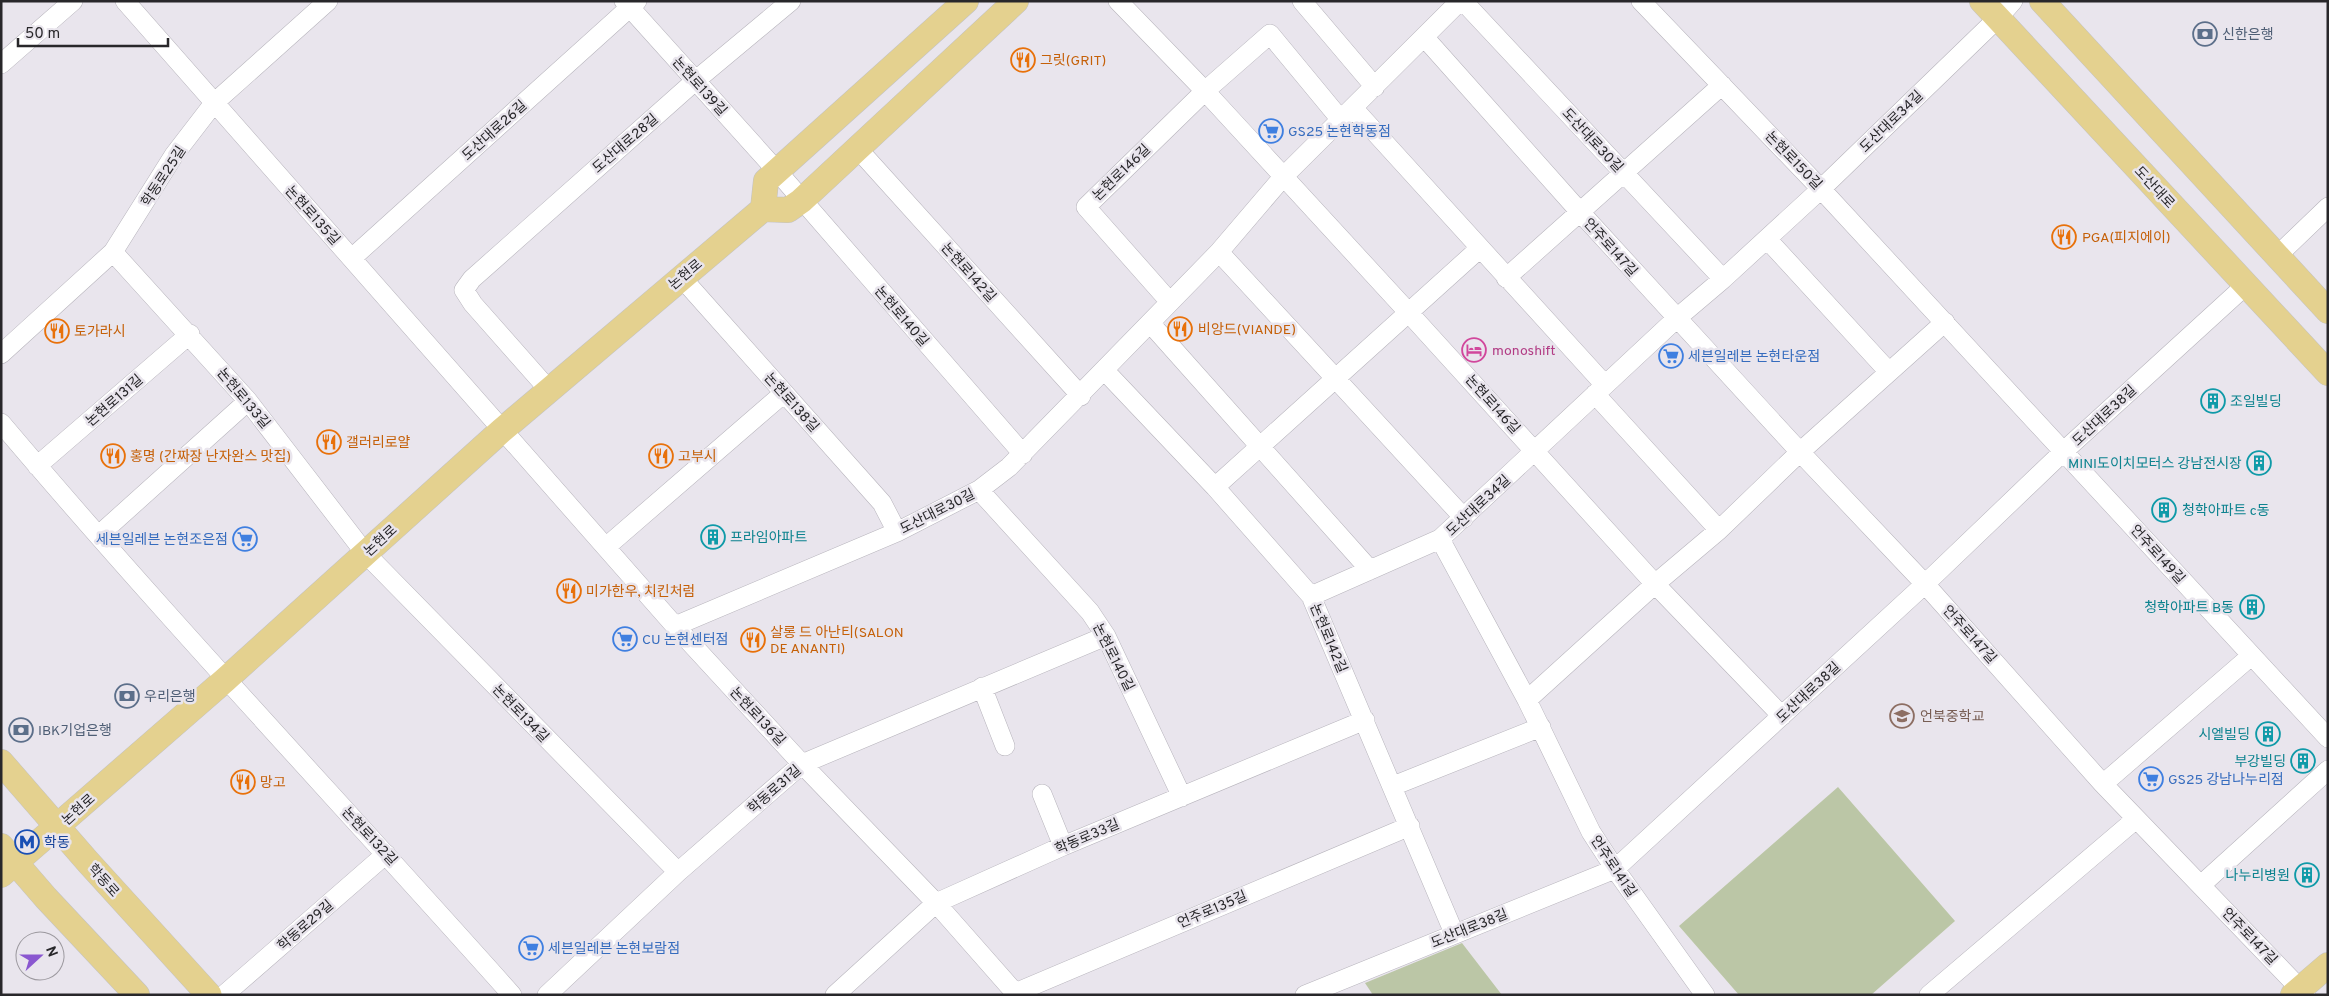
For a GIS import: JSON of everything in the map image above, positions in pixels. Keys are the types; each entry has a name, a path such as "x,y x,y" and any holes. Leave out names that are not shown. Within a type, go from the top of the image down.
{"main road":[{"path":"966,1 766,181 763,209 788,210 801,201 1016,1"},
{"path":"2042,1 2328,311"},
{"name":"도산대로","path":"1998,7 2246,285 2328,373"},
{"name":"논현로","path":"6,861 57,827 225,680 501,431 763,209"},
{"name":"학동로","path":"1,762 57,827 209,995"},
{"path":"6,861 137,995"},
{"path":"2300,993 2328,965"}],"street":[{"path":"1,64 72,1"},
{"name":"논현로135길","path":"125,1 352,258 501,431"},
{"name":"학동로25길","path":"1,354 114,252 174,156 214,103 328,1"},
{"name":"도산대로28길","path":"549,390 473,304 464,290 472,279 695,81 791,1"},
{"name":"논현로146길","path":"1118,1 1205,91 1655,584 1782,716"},
{"path":"1302,1 1375,87"},
{"name":"논현로150길","path":"1641,1 1821,189 2064,452"},
{"name":"논현로139길","path":"630,4 695,81 777,171 801,201"},
{"name":"도산대로26길","path":"352,258 630,4"},
{"name":"도산대로30길","path":"675,626 897,532 979,490 1009,467 1105,371 1219,252 1283,176 1425,38 1451,5 1624,173 1723,279"},
{"name":"도산대로34길","path":"1311,596 1440,539 1536,452 1676,318 1723,279 1821,189 1998,7"},
{"name":"논현로146길","path":"1170,302 1086,207 1205,91 1270,34 1347,114"},
{"name":"언주로147길","path":"1425,38 1676,318 1925,584 2103,784 2201,885 2300,993"},
{"path":"1506,278 1722,85"},
{"path":"1347,114 1506,278 1719,530"},
{"name":"논현로142길","path":"857,148 1080,396"},
{"name":"논현로140길","path":"801,201 1022,454"},
{"path":"2277,256 2328,206"},
{"path":"1767,239 1889,372"},
{"path":"1215,488 1259,446 1479,249"},
{"name":"논현로133길","path":"114,252 190,334 248,401 365,553"},
{"path":"1219,252 1464,518"},
{"name":"논현로138길","path":"681,277 882,503 897,532"},
{"name":"도산대로38길","path":"1305,995 1614,869 1925,584 2064,452 2246,285"},
{"path":"1527,700 1655,584 1719,530 1800,452 1945,322"},
{"path":"1150,323 1370,570"},
{"name":"논현로131길","path":"37,466 190,334"},
{"name":"논현로142길","path":"1105,371 1215,488 1311,596 1410,826 1454,934"},
{"path":"606,547 784,393"},
{"path":"100,535 248,401"},
{"path":"1,423 225,680"},
{"name":"논현로136길","path":"501,431 675,626 802,764 936,903"},
{"name":"언주로149길","path":"2064,452 2328,738"},
{"name":"논현로140길","path":"979,490 1090,612 1106,636 1182,797"},
{"name":"언주로141길","path":"1440,539 1541,727 1591,832 1614,869 1705,995"},
{"name":"논현로134길","path":"365,553 678,872"},
{"name":"학동로31길","path":"547,995 678,872 802,764 982,686 1106,636"},
{"path":"2103,784 2252,656"},
{"name":"논현로132길","path":"225,680 386,854 512,995"},
{"path":"982,686 1005,746"},
{"name":"학동로33길","path":"835,995 936,903 1063,846 1365,720"},
{"path":"1393,786 1541,727"},
{"path":"2201,885 2328,770"},
{"path":"1042,794 1063,846"},
{"path":"1929,995 2136,819"},
{"name":"언주로135길","path":"936,903 1016,994 1410,826"},
{"name":"학동로29길","path":"224,995 386,854"}],"green space":[{"path":"1838,787 1955,921 1871,995 1739,995 1679,926"},
{"path":"1462,943 1502,995 1373,995 1365,983"}],"place":[{"name":"신한은행","path":"2205,34"},
{"name":"그릿(GRIT)","path":"1023,60"},
{"name":"GS25 논현학동점","path":"1271,131"},
{"name":"PGA(피지에이)","path":"2064,237"},
{"name":"비앙드(VIANDE)","path":"1180,329"},
{"name":"토가라시","path":"57,331"},
{"name":"monoshift","path":"1474,350"},
{"name":"세븐일레븐 논현타운점","path":"1671,356"},
{"name":"조일빌딩","path":"2213,401"},
{"name":"갤러리로얄","path":"329,442"},
{"name":"홍명 (간짜장 난자완스 맛집)","path":"113,456"},
{"name":"고부시","path":"661,456"},
{"name":"MINI도이치모터스 강남전시장","path":"2259,463"},
{"name":"청학아파트 c동","path":"2164,510"},
{"name":"프라임아파트","path":"713,537"},
{"name":"세븐일레븐 논현조은점","path":"245,539"},
{"name":"미가한우, 치킨처럼","path":"569,591"},
{"name":"청학아파트 B동","path":"2252,607"},
{"name":"CU 논현센터점","path":"625,639"},
{"name":"살롱 드 아난티(SALON DE ANANTI)","path":"753,640"},
{"name":"우리은행","path":"127,696"},
{"name":"언북중학교","path":"1902,716"},
{"name":"IBK기업은행","path":"21,730"},
{"name":"시엘빌딩","path":"2268,734"},
{"name":"부강빌딩","path":"2303,761"},
{"name":"GS25 강남나누리점","path":"2151,779"},
{"name":"망고","path":"243,782"},
{"name":"학동","path":"27,842"},
{"name":"나누리병원","path":"2307,875"},
{"name":"세븐일레븐 논현보람점","path":"531,948"}]}
